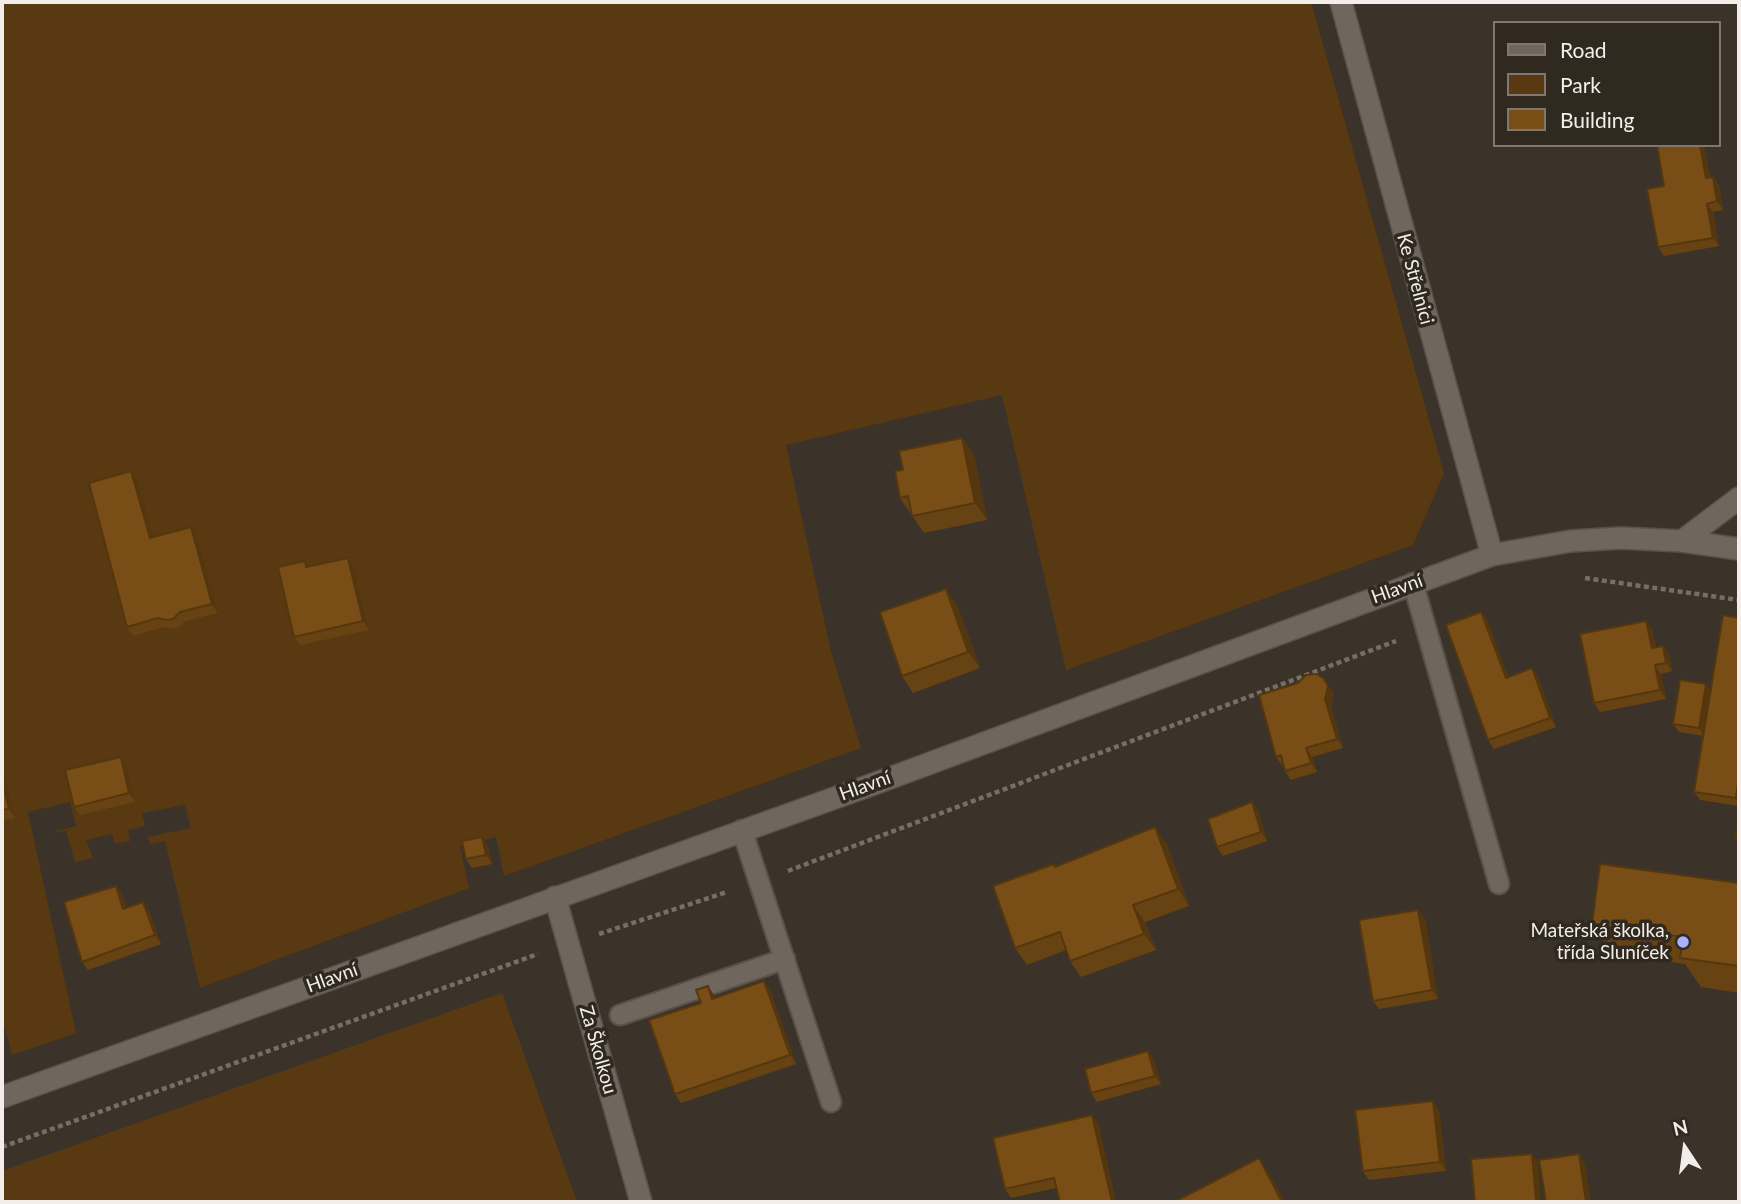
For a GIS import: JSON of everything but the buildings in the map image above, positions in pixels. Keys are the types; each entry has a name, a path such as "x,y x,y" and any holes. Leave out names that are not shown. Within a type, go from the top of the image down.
{"street":[{"name":"Ke Střelnici","path":"1341,2 1492,555"},
{"path":"1682,541 1739,498"},
{"name":"Hlavní","path":"2,1097 895,776 1492,555 1571,541 1621,538 1682,541 1739,549"},
{"name":"Za Školkou","path":"555,897 641,1202"}],"lane":[{"path":"1413,583 1499,884"},
{"path":"742,830 831,1102"},
{"path":"620,1015 785,959"}],"path":[{"path":"1578,577 1739,600"},
{"path":"2,1147 568,943 759,882 1426,630"}],"green space":[{"path":"1311,2 1444,473 1413,545 1066,670 1002,395 786,445 831,652 861,748 504,876 496,837 460,846 469,888 200,988 165,841 150,844 148,837 191,828 185,805 142,813 145,826 128,830 130,841 115,844 112,834 86,840 93,858 75,862 66,831 49,833 76,826 70,802 28,812 76,1033 12,1055 2,1018 2,4"},
{"path":"502,993 577,1202 2,1202 2,1171"}],"place":[{"name":"Mateřská školka, třída Sluníček","path":"1683,942"}]}
